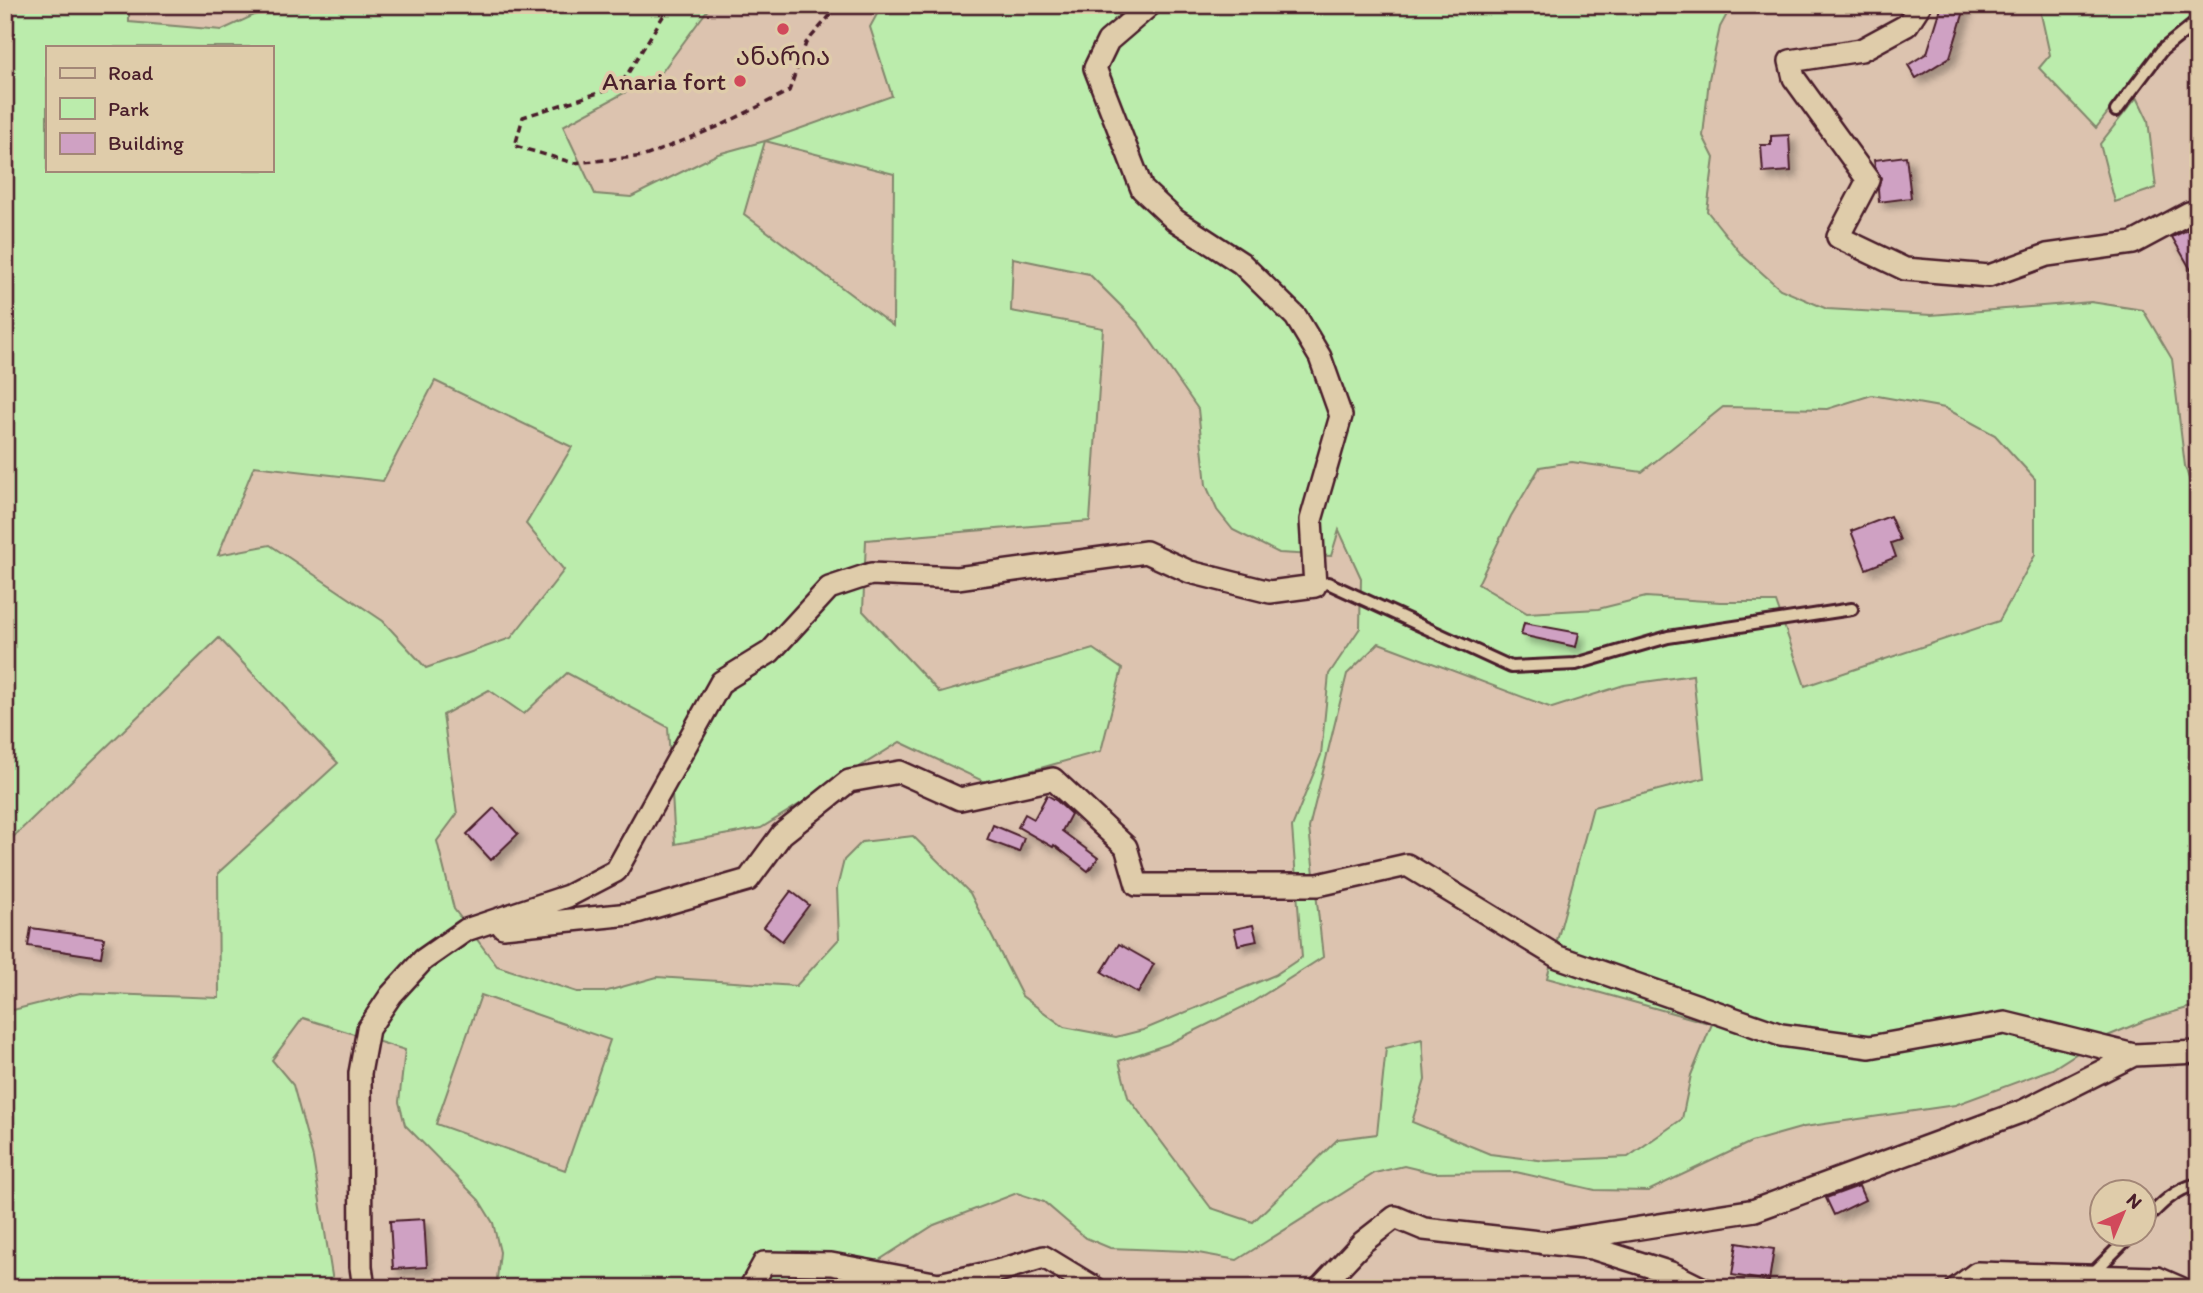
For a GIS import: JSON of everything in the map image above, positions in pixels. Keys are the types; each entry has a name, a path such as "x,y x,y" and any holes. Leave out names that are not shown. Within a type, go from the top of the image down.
{"street":[{"path":"364,1288 361,1266 360,1073 368,1029 391,995 423,960 466,930 568,896 616,871 721,682 770,652 829,588 871,573 957,578 1146,552 1190,572 1270,592 1315,586 1311,520 1341,415 1320,357 1296,317 1241,263 1175,220 1142,189 1094,68 1108,41 1150,5"},
{"path":"1920,5 1907,25 1861,50 1790,61 1794,78 1868,180 1838,237 1905,269 1989,276 2047,255 2133,243 2189,213 2198,212"},
{"path":"466,930 629,915 748,880 782,834 849,781 900,772 960,799 1053,779 1126,848 1137,885 1318,885 1407,865 1558,957 1781,1035 1870,1047 2005,1023 2134,1055 2198,1052"},
{"path":"1543,1243 1755,1210 2023,1111 2134,1055"},
{"path":"1320,1288 1363,1242 1395,1217 1424,1229 1592,1248 1671,1273 1701,1288"},
{"path":"750,1288 764,1263 831,1264 939,1284 1044,1257 1095,1288"},
{"path":"1957,1288 1977,1273 2157,1278 2180,1288"}],"lane":[{"path":"2116,111 2161,50 2198,21"},
{"path":"1315,586 1328,583 1511,667 1576,664 1668,637 1852,609"},
{"path":"2158,1207 2167,1198 2198,1184"},
{"path":"2089,1277 2118,1248"}],"path":[{"path":"670,5 620,86 523,117 515,146 574,163 645,156 722,125 789,92 806,43 839,5"}],"green space":[{"path":"5,5 129,5 129,22 222,30 276,5 388,5 410,8 412,5 711,5 661,73 563,126 595,194 631,197 718,154 765,141 892,96 870,27 882,5 1732,5 1720,27 1709,79 1703,136 1714,158 1707,211 1742,255 1780,289 1827,309 1931,315 2091,302 2143,310 2172,359 2185,466 2198,507 2198,1005 2146,1020 2098,1040 2052,1069 1955,1105 1804,1127 1751,1142 1648,1191 1595,1190 1516,1172 1433,1173 1404,1166 1375,1173 1237,1260 1187,1251 1110,1248 1086,1238 1044,1202 1017,1193 934,1225 859,1273 845,1288 496,1288 500,1252 493,1223 479,1200 405,1125 399,1102 405,1050 303,1018 272,1060 293,1085 313,1158 334,1288 5,1288 5,1012 80,993 219,998 218,873 338,763 219,638 5,845","holes":["765,141 894,174 893,326 744,214","1013,258 1089,274 1138,323 1198,409 1206,485 1217,510 1233,530 1279,553 1331,556 1339,530 1361,578 1360,628 1329,674 1321,755 1292,827 1302,957 1275,975 1143,1030 1116,1037 1064,1027 1022,996 970,893 913,836 862,842 844,860 837,888 839,939 796,986 657,977 604,992 577,992 497,966 454,909 437,841 457,814 443,715 489,690 524,714 567,673 668,727 675,844 761,828 900,742 987,783 1101,751 1122,669 1093,649 940,693 863,611 866,540 1090,521 1103,328 1011,311","435,381 572,447 526,524 564,570 511,638 426,668 383,621 270,545 218,555 254,466 383,481","1872,395 1945,408 1995,435 2035,479 2035,555 1999,621 1805,686 1776,602 1720,602 1646,597 1598,609 1527,613 1478,584 1511,516 1540,467 1572,462 1642,472 1723,407 1827,409","1379,643 1552,708 1624,685 1693,675 1704,778 1593,807 1547,978 1712,1024 1691,1075 1682,1119 1628,1157 1546,1161 1490,1154 1412,1122 1425,1080 1422,1039 1386,1048 1377,1134 1338,1139 1253,1222 1211,1208 1128,1097 1119,1061 1168,1044 1251,1003 1323,957 1309,828 1347,674","481,995 610,1040 565,1170 436,1124"]},
{"path":"2039,5 2198,5 2198,13 2159,46 2096,128 2039,68 2050,55"},
{"path":"2137,97 2148,120 2156,188 2115,202 2100,144"}],"building":[{"path":"1942,5 1965,8 1950,57 1916,78 1908,65 1927,53"},
{"path":"1789,135 1791,171 1763,173 1761,145 1771,145 1771,136"},
{"path":"1906,156 1911,198 1879,202 1881,178 1874,160"},
{"path":"2198,225 2198,282 2172,237"},
{"path":"1890,516 1900,540 1891,543 1896,557 1866,569 1851,531"},
{"path":"1524,623 1579,633 1576,647 1521,635"},
{"path":"1047,795 1071,814 1062,831 1098,858 1088,871 1054,845 1053,847 1018,827 1025,814 1034,819"},
{"path":"494,808 518,834 491,860 467,834"},
{"path":"993,825 1024,838 1019,852 987,840"},
{"path":"791,891 809,905 782,941 764,927"},
{"path":"1253,925 1257,941 1238,945 1234,929"},
{"path":"31,928 104,938 101,957 28,946"},
{"path":"1119,944 1154,964 1138,993 1102,972"},
{"path":"1859,1186 1865,1200 1834,1215 1826,1198"},
{"path":"424,1219 427,1267 393,1269 390,1221"},
{"path":"1737,1243 1774,1249 1769,1281 1732,1275"}],"place":[{"name":"ანარია","path":"783,29"},
{"name":"Anaria fort","path":"740,81"}]}
